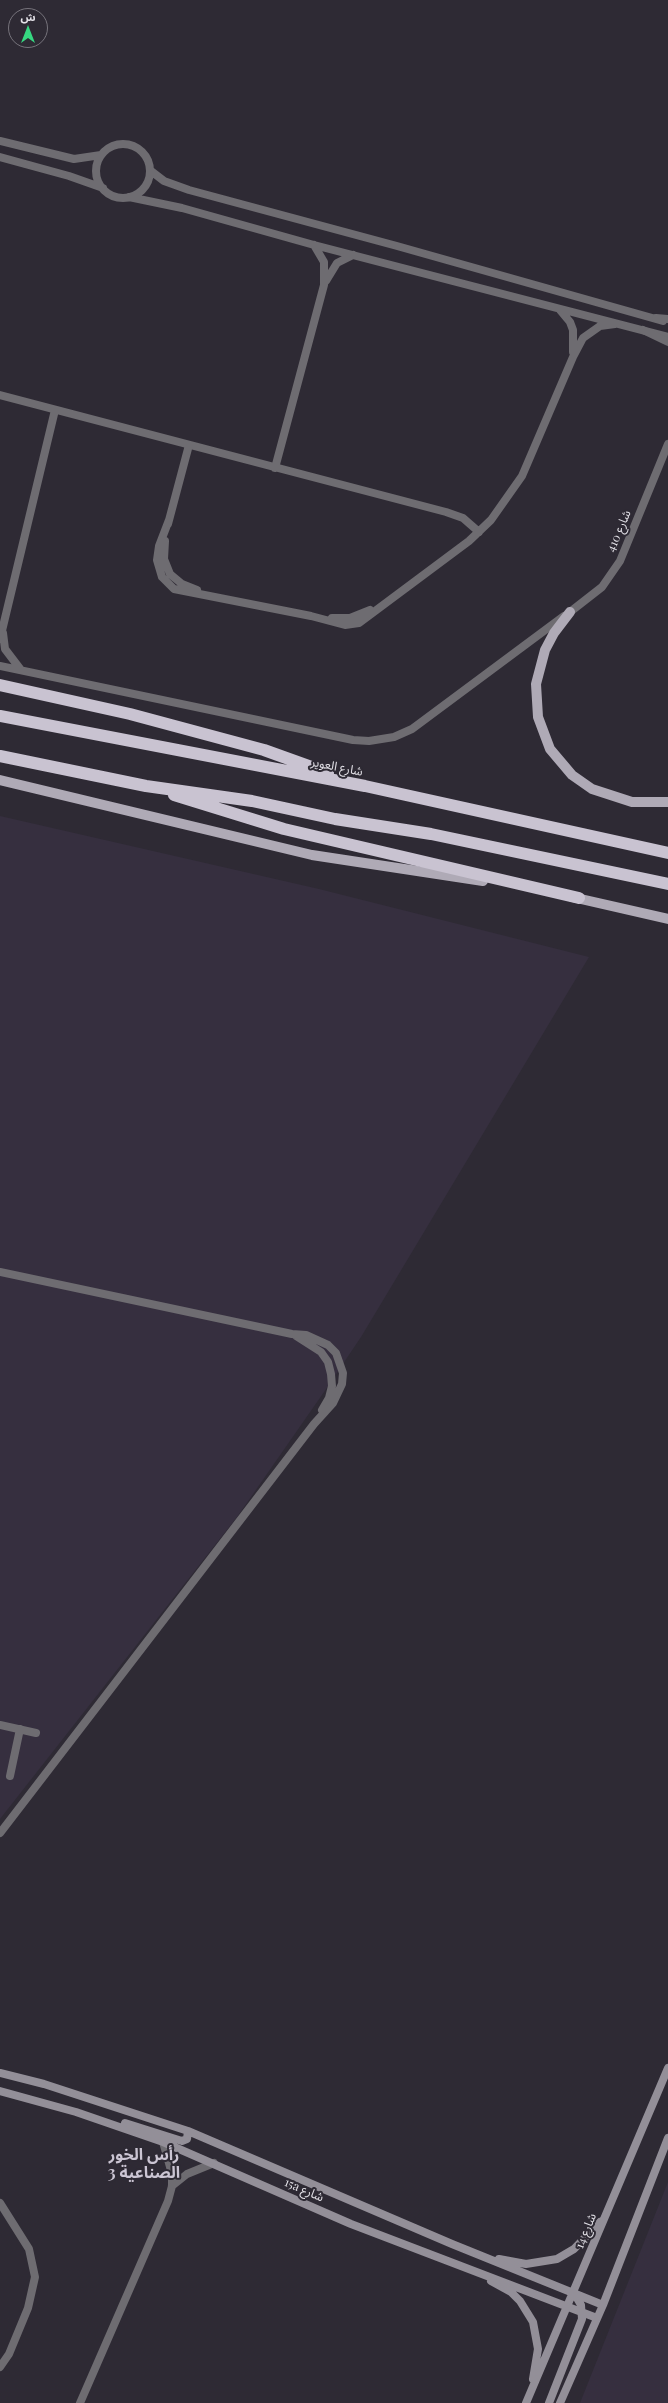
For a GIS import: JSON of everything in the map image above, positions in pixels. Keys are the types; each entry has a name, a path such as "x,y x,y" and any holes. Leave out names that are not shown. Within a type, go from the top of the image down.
{"highway":[{"path":"0,685 123,712 264,750 365,786"},
{"name":"شارع العوير","path":"0,716 365,786 668,853"},
{"path":"0,756 146,786 252,800 335,820 431,834 668,884"},
{"path":"146,786 284,829 579,898"}],"main road":[{"path":"570,612 557,629 545,650 536,684 538,717 550,749 572,775 600,793 632,802 668,802"},
{"path":"0,780 312,855 465,878 579,898 668,919"},
{"name":"شارع 14","path":"527,2401 569,2306 668,2068"},
{"name":"15a شارع","path":"0,2072 44,2084 188,2131 477,2255 603,2304"},
{"name":"15a شارع","path":"0,2091 76,2112 163,2142 351,2224 569,2306 597,2318"},
{"path":"76,2112 95,2113 182,2141 187,2139 188,2131"},
{"path":"560,2403 603,2304 668,2138"},
{"path":"477,2255 516,2263 547,2262 574,2249 605,2217"},
{"path":"464,2266 511,2292 520,2301 533,2322 538,2349 527,2401"},
{"path":"548,2403 580,2326 582,2311 574,2293"}],"street":[{"path":"0,140 67,158 88,158 101,155 112,146 131,145 142,151 146,157 150,171 146,185 142,190 129,197"},
{"path":"101,155 96,169 97,176 103,188"},
{"path":"0,158 69,176 103,188 115,196 129,197 182,208 314,245 559,310 668,337"},
{"path":"150,171 164,181 180,188 656,318 668,323"},
{"path":"314,245 324,262 324,285"},
{"path":"276,468 324,285 336,263 353,255"},
{"path":"559,310 567,318 573,330 575,339 572,357"},
{"path":"656,318 668,319"},
{"path":"189,445 169,520 164,552 168,570 182,584 211,595 311,616 345,625 354,625 363,621 479,532 503,506 522,476 572,357 588,333 600,326 615,324"},
{"path":"642,330 668,342"},
{"path":"0,395 454,514 470,523 479,532"},
{"path":"0,639 55,410"},
{"name":"شارع 410","path":"0,666 353,740 369,741 394,737 412,729 602,587 617,565 668,444"},
{"path":"0,629 4,620"},
{"path":"4,620 5,649 21,670"},
{"path":"0,1272 292,1334 306,1335 319,1340 336,1353 340,1363 342,1379 339,1394 314,1424 0,1833"},
{"path":"292,1334 320,1352 328,1362 331,1374 332,1386 329,1398 314,1424"},
{"path":"0,1724 36,1733"},
{"path":"10,1776 20,1729"},
{"path":"80,2403 168,2201 172,2186 170,2163 163,2142"},
{"path":"172,2186 187,2174 214,2163"},
{"path":"0,2203 29,2249 35,2277 28,2308 9,2354 0,2367"}],"shaded area":[{"path":"0,816 319,889 589,957 361,1337 324,1392 237,1517 0,1819"},
{"path":"668,2182 668,2403 580,2403"}],"district":[{"name":"رأس الخور الصناعية 3","path":"144,2164"}]}
